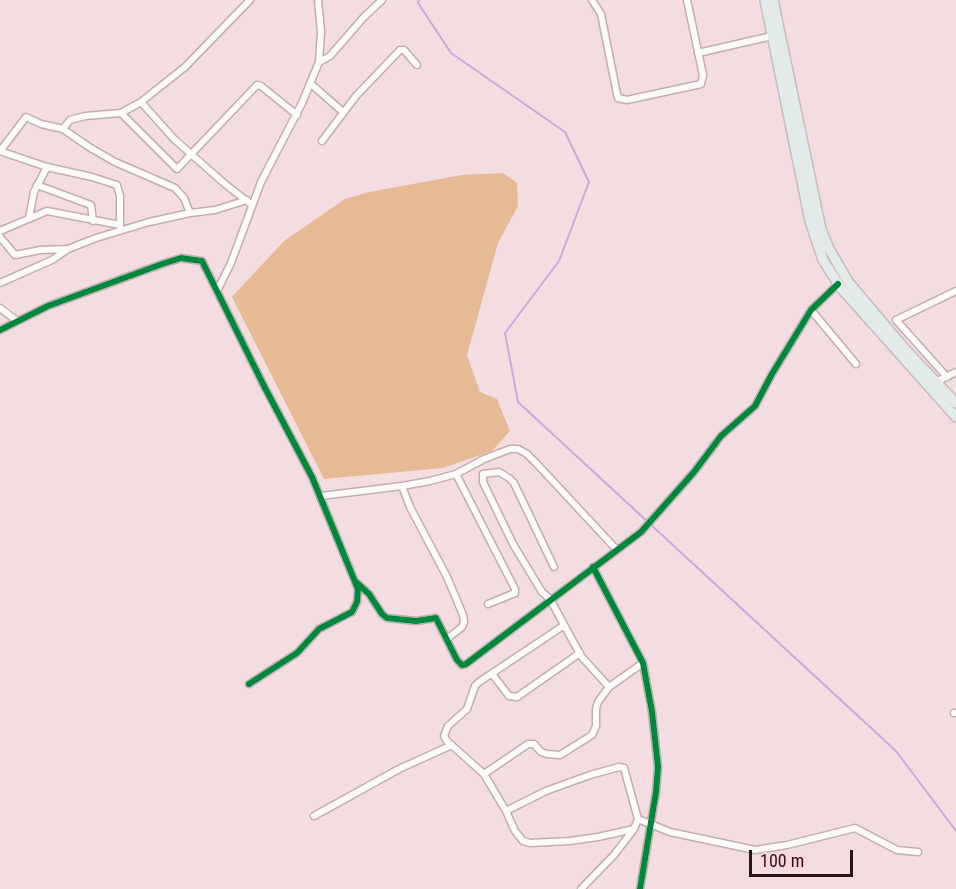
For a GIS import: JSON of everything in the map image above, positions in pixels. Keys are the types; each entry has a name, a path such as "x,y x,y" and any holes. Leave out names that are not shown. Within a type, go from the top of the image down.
{"main road":[{"path":"765,0 776,36 817,230 830,273 956,403"},
{"path":"773,0 776,36"},
{"path":"817,230 840,268 843,285 956,415"},
{"path":"830,273 833,269 840,268"}],"street":[{"path":"63,129 74,118 121,112 141,102 185,67 250,0"},
{"path":"217,291 231,263 250,203 297,114 319,62 321,40 318,0"},
{"path":"319,62 330,56 382,0"},
{"path":"592,0 601,14 618,98 627,100 701,84 703,75 687,0"},
{"path":"698,53 776,36"},
{"path":"322,141 343,112 400,50 404,50 417,65"},
{"path":"310,84 343,112"},
{"path":"121,112 175,169 179,169 256,85 261,86 297,114"},
{"path":"141,102 174,139 250,203"},
{"path":"120,228 120,196 117,185 47,167 0,150 26,117 41,124 63,129 115,162 174,188 184,198 190,213"},
{"path":"29,218 37,185 47,167"},
{"path":"37,185 91,205 93,221"},
{"path":"1,282 52,260 68,249 120,228 250,203"},
{"path":"0,231 47,211 120,228"},
{"path":"0,237 15,255 40,249 68,249"},
{"path":"0,330 48,306 181,258 195,258 202,261 321,496 357,582 358,597 352,612 319,629 297,653 249,684"},
{"path":"357,582 385,616 404,621 434,617 439,620 454,656 460,664 464,665 641,532 694,472 720,436 755,406 811,310 843,285"},
{"path":"947,376 896,320 956,291"},
{"path":"0,308 17,321"},
{"path":"811,310 856,364"},
{"path":"936,382 956,372"},
{"path":"321,496 402,486 456,474 484,459 510,449 518,449 537,464 616,549"},
{"path":"554,567 514,483 499,472 483,474 483,482 513,544 542,592 550,599 580,653 598,677 609,687"},
{"path":"456,474 515,590 515,593 488,604"},
{"path":"402,486 463,615 462,627 447,639"},
{"path":"593,567 643,663 650,703 658,767 640,889"},
{"path":"563,626 475,686 467,709 445,730 445,738 484,774 520,839 530,843 598,837 634,829"},
{"path":"493,675 509,696 517,697 580,653"},
{"path":"484,774 528,744 534,744 547,754 560,755 592,735 596,726 596,706 609,687 643,663"},
{"path":"314,816 399,769 452,745"},
{"path":"506,811 546,791 590,776 622,767 627,772 638,819 634,829 614,855 581,889"},
{"path":"638,819 650,825 697,839 755,850 787,845 855,828 897,850 918,852"}],"shaded area":[{"path":"503,173 517,183 518,206 498,243 467,355 480,392 497,399 510,431 492,451 443,468 324,479 232,297 284,241 345,199 369,192 462,175"}],"waterway":[{"path":"419,0 418,3 451,53 565,132 589,182 559,261 505,333 518,402 896,751 956,831"}],"cycle path":[{"path":"0,330 48,306 162,264 181,258 202,261 312,477 358,589 357,602 352,612 319,629 297,653 249,684"},
{"path":"356,582 369,594 387,618 416,621 436,618 457,660 462,665 466,664 641,532 694,472 721,436 755,406 811,310 838,284"},
{"path":"593,567 643,663 652,712 658,767 640,889"}]}
